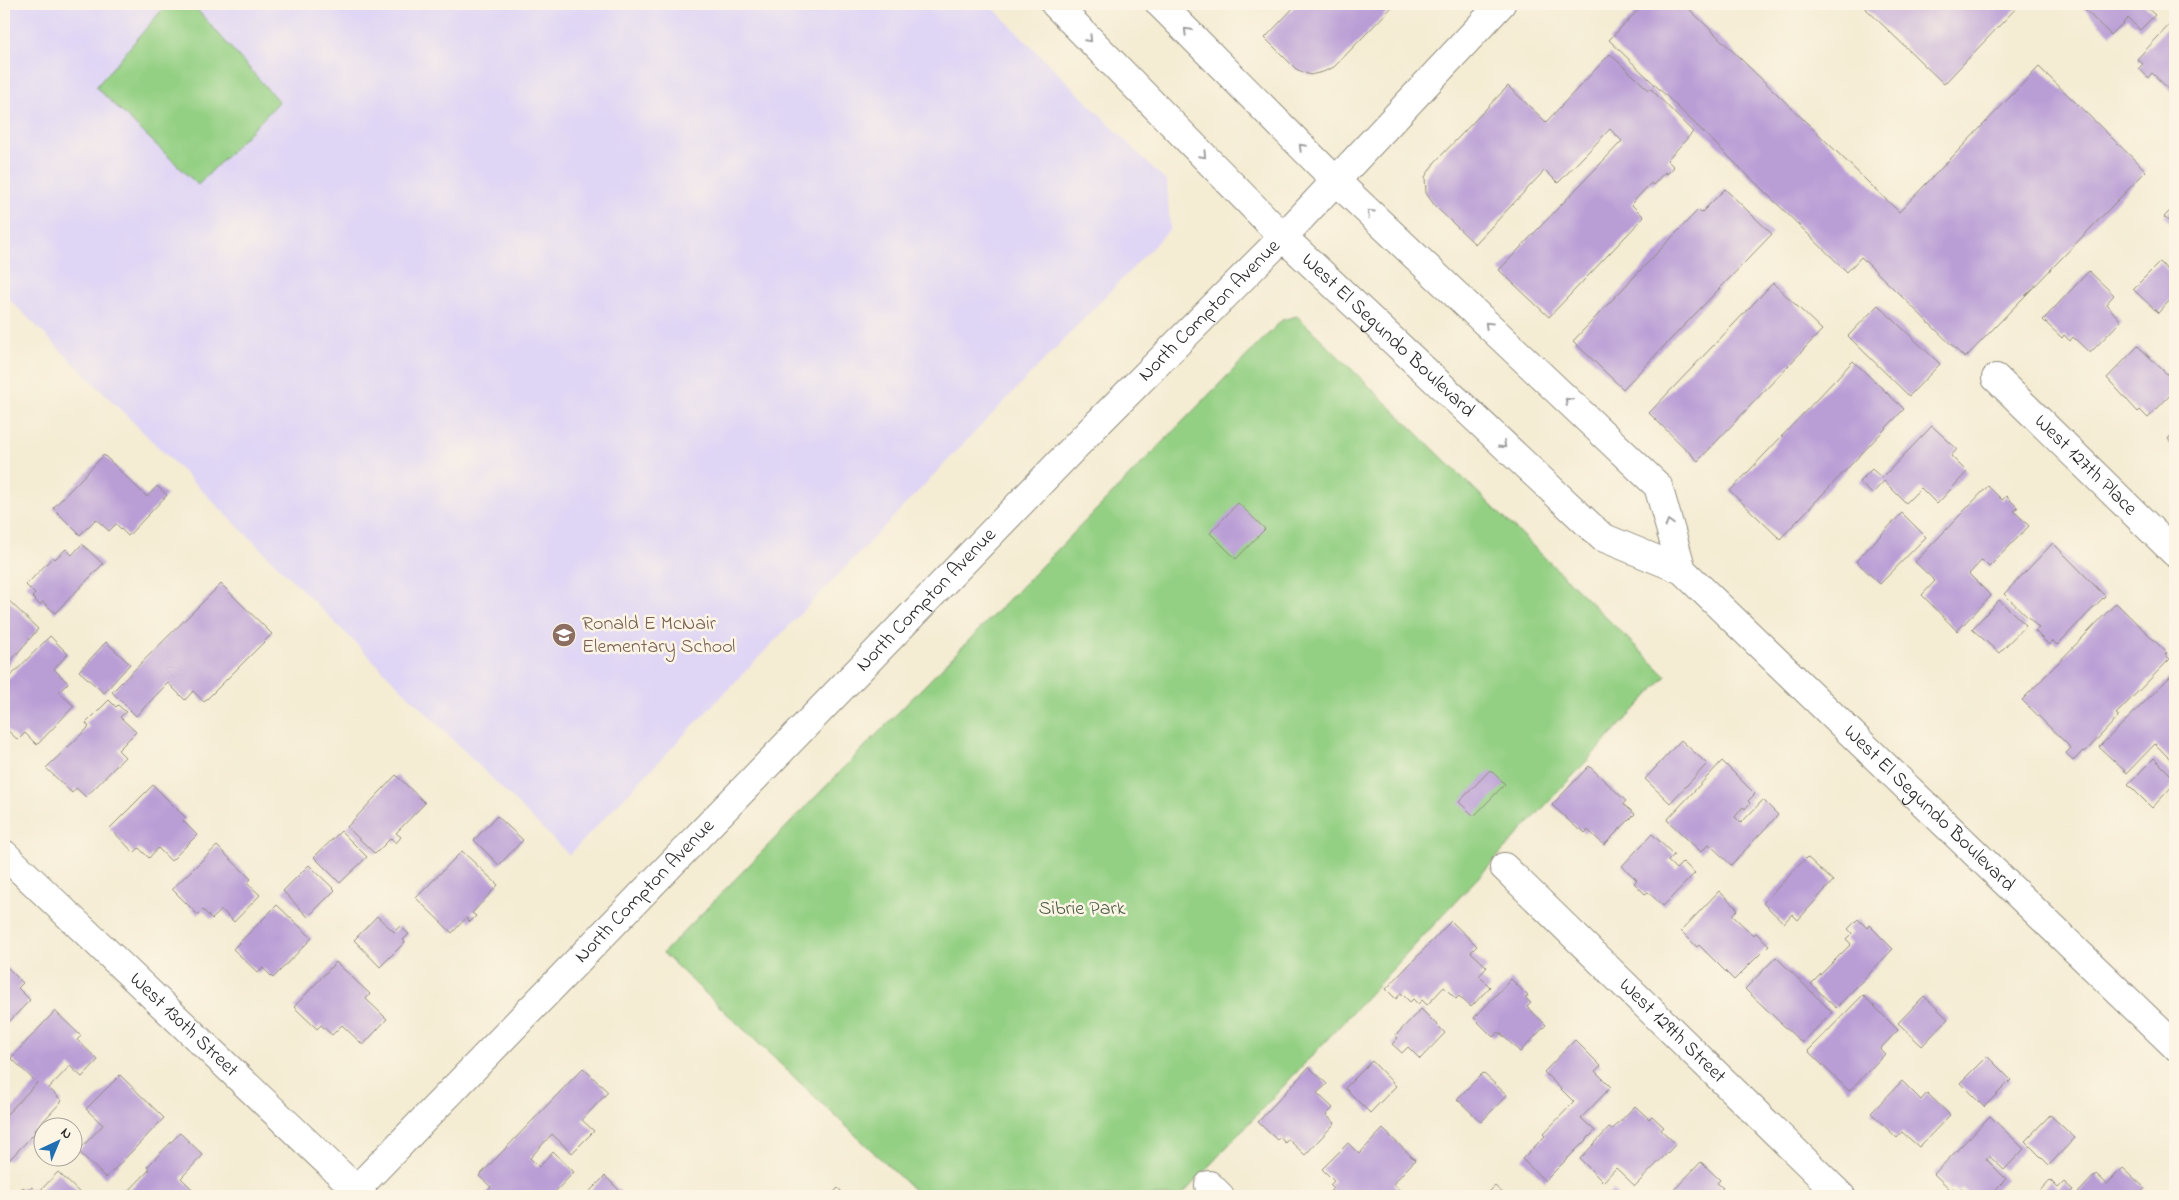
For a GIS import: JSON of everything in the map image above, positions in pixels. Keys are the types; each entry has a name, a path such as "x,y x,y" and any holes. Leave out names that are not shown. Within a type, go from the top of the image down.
{"main road":[{"name":"West El Segundo Boulevard","path":"1055,4 1283,237 1602,537 1682,570 2175,1046"},
{"path":"1160,4 1336,181 1658,486 1682,570"},
{"name":"North Compton Avenue","path":"357,1194 1094,427 1283,237 1501,4"},
{"name":"West 127th Place","path":"1996,378 2175,553"},
{"name":"West 130th Street","path":"4,854 357,1194"},
{"name":"West 129th Street","path":"1504,867 1841,1196"}],"shaded area":[{"name":"Ronald E McNair Elementary School","path":"4,4 989,4 1167,182 1170,229 569,855 4,294"}],"green space":[{"path":"167,4 192,4 279,102 198,185 96,87"},
{"name":"Sibrie Park","path":"1297,316 1666,676 1181,1196 920,1196 663,953 1282,320"}],"building":[{"path":"1297,4 1395,4 1334,67 1310,75 1296,69 1265,38"},
{"path":"1644,4 1684,4 1899,212 2039,67 2146,171 1965,358 1861,257 1847,272 1609,40"},
{"path":"1861,4 2020,4 1944,84"},
{"path":"2089,4 2143,4 2155,15 2140,30 2128,18 2111,35 2084,9"},
{"path":"2175,19 2175,95 2152,73 2148,78 2139,68 2143,64 2137,59"},
{"path":"1610,54 1649,90 1650,88 1693,132 1667,160 1674,167 1667,174 1665,172 1653,185 1651,183 1631,204 1644,217 1549,317 1499,270 1622,141 1610,129 1558,183 1545,170 1475,244 1435,206 1426,193 1425,177 1435,162 1508,86 1546,122"},
{"path":"1725,189 1772,234 1623,389 1573,341 1698,210 1701,213"},
{"path":"2175,206 2175,227 2164,217"},
{"path":"2160,262 2175,278 2175,295 2158,313 2133,289"},
{"path":"2089,271 2114,295 2106,304 2121,321 2090,353 2073,337 2070,341 2064,335 2062,338 2043,320"},
{"path":"1773,283 1822,330 1698,461 1649,413"},
{"path":"1878,305 1940,364 1909,396 1848,336"},
{"path":"2138,346 2175,382 2175,390 2148,418 2140,410 2138,412 2107,378"},
{"path":"1853,361 1904,409 1780,539 1730,491"},
{"path":"1932,426 1957,449 1951,456 1967,472 1937,504 1921,488 1906,503 1884,481 1872,494 1859,482 1872,469 1882,478"},
{"path":"2175,431 2175,447 2168,439"},
{"path":"104,455 147,497 157,486 167,495 128,536 116,524 109,531 96,519 80,535 53,508"},
{"path":"1988,486 2002,500 2006,496 2018,508 2014,511 2029,526 1989,567 1982,560 1969,574 1991,596 1957,631 1922,595 1935,581 1915,562"},
{"path":"1238,503 1265,529 1236,559 1210,533"},
{"path":"1902,513 1926,537 1880,584 1856,561"},
{"path":"2053,543 2105,596 2057,645 2053,641 2049,645 2035,631 2039,628 2004,594"},
{"path":"82,544 103,564 55,613 43,602 40,605 32,597 35,594 26,585 53,557 55,559 66,549 72,555"},
{"path":"221,584 272,634 204,702 193,691 185,700 168,683 136,716 112,692"},
{"path":"4,596 38,629 4,669"},
{"path":"1999,600 2026,625 1999,653 1972,629"},
{"path":"2116,603 2167,653 2165,655 2170,659 2116,714 2119,716 2085,752 2083,751 2073,761 2066,753 2071,748 2022,700"},
{"path":"50,636 68,654 54,669 68,683 59,692 74,706 37,745 25,733 18,740 4,727 4,683"},
{"path":"106,642 130,664 104,693 79,671"},
{"path":"2175,668 2175,753 2170,759 2155,744 2127,773 2099,747 2174,673 2172,671"},
{"path":"109,700 116,707 118,705 126,712 120,717 136,732 118,750 125,757 86,797 76,788 72,793 46,768 89,727 86,723"},
{"path":"1681,740 1707,764 1670,803 1645,779"},
{"path":"2154,758 2175,779 2175,783 2152,808 2128,784"},
{"path":"1722,761 1755,794 1748,801 1750,803 1745,809 1743,807 1735,817 1741,823 1763,800 1778,815 1731,865 1709,844 1701,852 1667,820"},
{"path":"1589,766 1626,801 1623,804 1635,814 1604,845 1588,830 1585,833 1580,828 1579,830 1552,805"},
{"path":"1490,770 1505,784 1474,816 1459,802"},
{"path":"396,775 425,803 396,833 401,837 396,843 391,838 375,854 347,827"},
{"path":"153,785 186,818 183,821 197,835 171,861 158,848 149,858 139,848 134,853 110,828"},
{"path":"497,816 523,840 499,865 474,840"},
{"path":"341,831 367,857 340,883 314,857"},
{"path":"1652,834 1674,855 1668,861 1676,869 1683,862 1695,873 1663,906 1648,892 1645,894 1634,883 1637,880 1622,866"},
{"path":"217,846 251,879 247,883 260,895 234,922 222,910 212,919 203,910 198,915 172,889"},
{"path":"462,851 498,885 472,913 476,916 470,922 466,918 452,933 416,898"},
{"path":"1807,857 1833,881 1798,920 1792,914 1784,923 1763,903"},
{"path":"309,865 335,890 308,917 283,891"},
{"path":"1719,891 1738,909 1732,915 1753,935 1756,933 1769,945 1734,980 1699,945 1697,947 1681,931"},
{"path":"277,905 312,938 273,978 263,968 258,973 233,949"},
{"path":"377,916 394,932 400,926 409,934 403,940 405,942 380,967 354,940"},
{"path":"1858,919 1867,928 1869,925 1893,949 1836,1008 1811,984 1851,944 1846,939 1852,933 1848,929"},
{"path":"1451,921 1477,946 1471,952 1487,967 1479,976 1490,987 1471,1007 1459,996 1456,999 1444,987 1427,1005 1422,1000 1418,1004 1413,999 1410,1002 1401,993 1396,999 1386,989"},
{"path":"1776,957 1832,1012 1802,1043 1745,989"},
{"path":"336,962 370,994 366,999 387,1019 363,1045 342,1025 332,1035 321,1025 317,1029 294,1007"},
{"path":"4,964 23,983 18,988 30,1000 4,1027"},
{"path":"1511,979 1528,996 1525,998 1531,1003 1527,1007 1546,1025 1520,1052 1499,1032 1493,1037 1474,1018"},
{"path":"1863,995 1898,1030 1880,1049 1885,1054 1849,1091 1808,1051"},
{"path":"1924,996 1948,1019 1922,1046 1898,1023"},
{"path":"1421,1009 1445,1033 1420,1059 1408,1047 1402,1053 1392,1044 1398,1038 1395,1036"},
{"path":"55,1011 81,1036 77,1040 98,1060 82,1077 70,1066 49,1088 62,1101 46,1118 32,1118 32,1136 8,1161 7,1159 4,1162 4,1117 37,1083 11,1058"},
{"path":"1575,1040 1601,1066 1595,1071 1611,1087 1581,1118 1595,1131 1545,1181 1522,1159 1574,1102 1544,1072"},
{"path":"1987,1056 2011,1080 1984,1107 1960,1083"},
{"path":"1372,1061 1396,1086 1370,1113 1345,1088"},
{"path":"1309,1067 1327,1084 1317,1093 1333,1108 1326,1115 1335,1123 1305,1155 1288,1139 1285,1143 1280,1137 1277,1140 1258,1122"},
{"path":"583,1068 608,1092 582,1120 594,1131 572,1153 552,1134 530,1158 539,1167 553,1152 574,1172 551,1196 490,1196 486,1193 491,1187 479,1176"},
{"path":"1483,1073 1507,1095 1481,1122 1457,1099"},
{"path":"120,1075 164,1118 106,1178 82,1155 82,1147 103,1125 86,1109"},
{"path":"1902,1081 1921,1100 1927,1093 1950,1115 1919,1147 1902,1132 1897,1138 1871,1113"},
{"path":"1635,1106 1649,1119 1652,1116 1664,1127 1661,1130 1676,1144 1635,1186 1616,1168 1603,1182 1580,1159 1609,1128 1612,1130"},
{"path":"2050,1115 2075,1138 2049,1165 2025,1141"},
{"path":"1990,1116 2024,1149 2004,1170 1989,1156 1986,1159 2006,1179 1989,1196 1970,1196 1962,1188 1958,1192 1953,1188 1951,1190 1934,1174"},
{"path":"1383,1129 1415,1160 1393,1184 1403,1193 1400,1196 1327,1196 1333,1188 1330,1185 1334,1181 1322,1169 1348,1143 1359,1154"},
{"path":"180,1133 203,1155 181,1178 194,1191 191,1196 124,1196 150,1169 147,1167"},
{"path":"1701,1162 1720,1180 1717,1183 1723,1188 1719,1192 1724,1196 1672,1196 1670,1194"},
{"path":"2123,1168 2145,1188 2137,1196 2075,1196 2096,1174 2107,1184"},
{"path":"58,1172 83,1196 15,1196 23,1187 28,1191 32,1187 38,1193"},
{"path":"605,1176 625,1196 585,1196"},
{"path":"2050,1180 2058,1188 2064,1182 2073,1190 2066,1196 2035,1196"},
{"path":"1495,1186 1506,1196 1485,1196"},
{"path":"838,1188 846,1196 830,1196"},
{"path":"1613,1190 1619,1196 1606,1196"}],"place":[{"name":"Ronald E McNair Elementary School","path":"564,635"}]}
